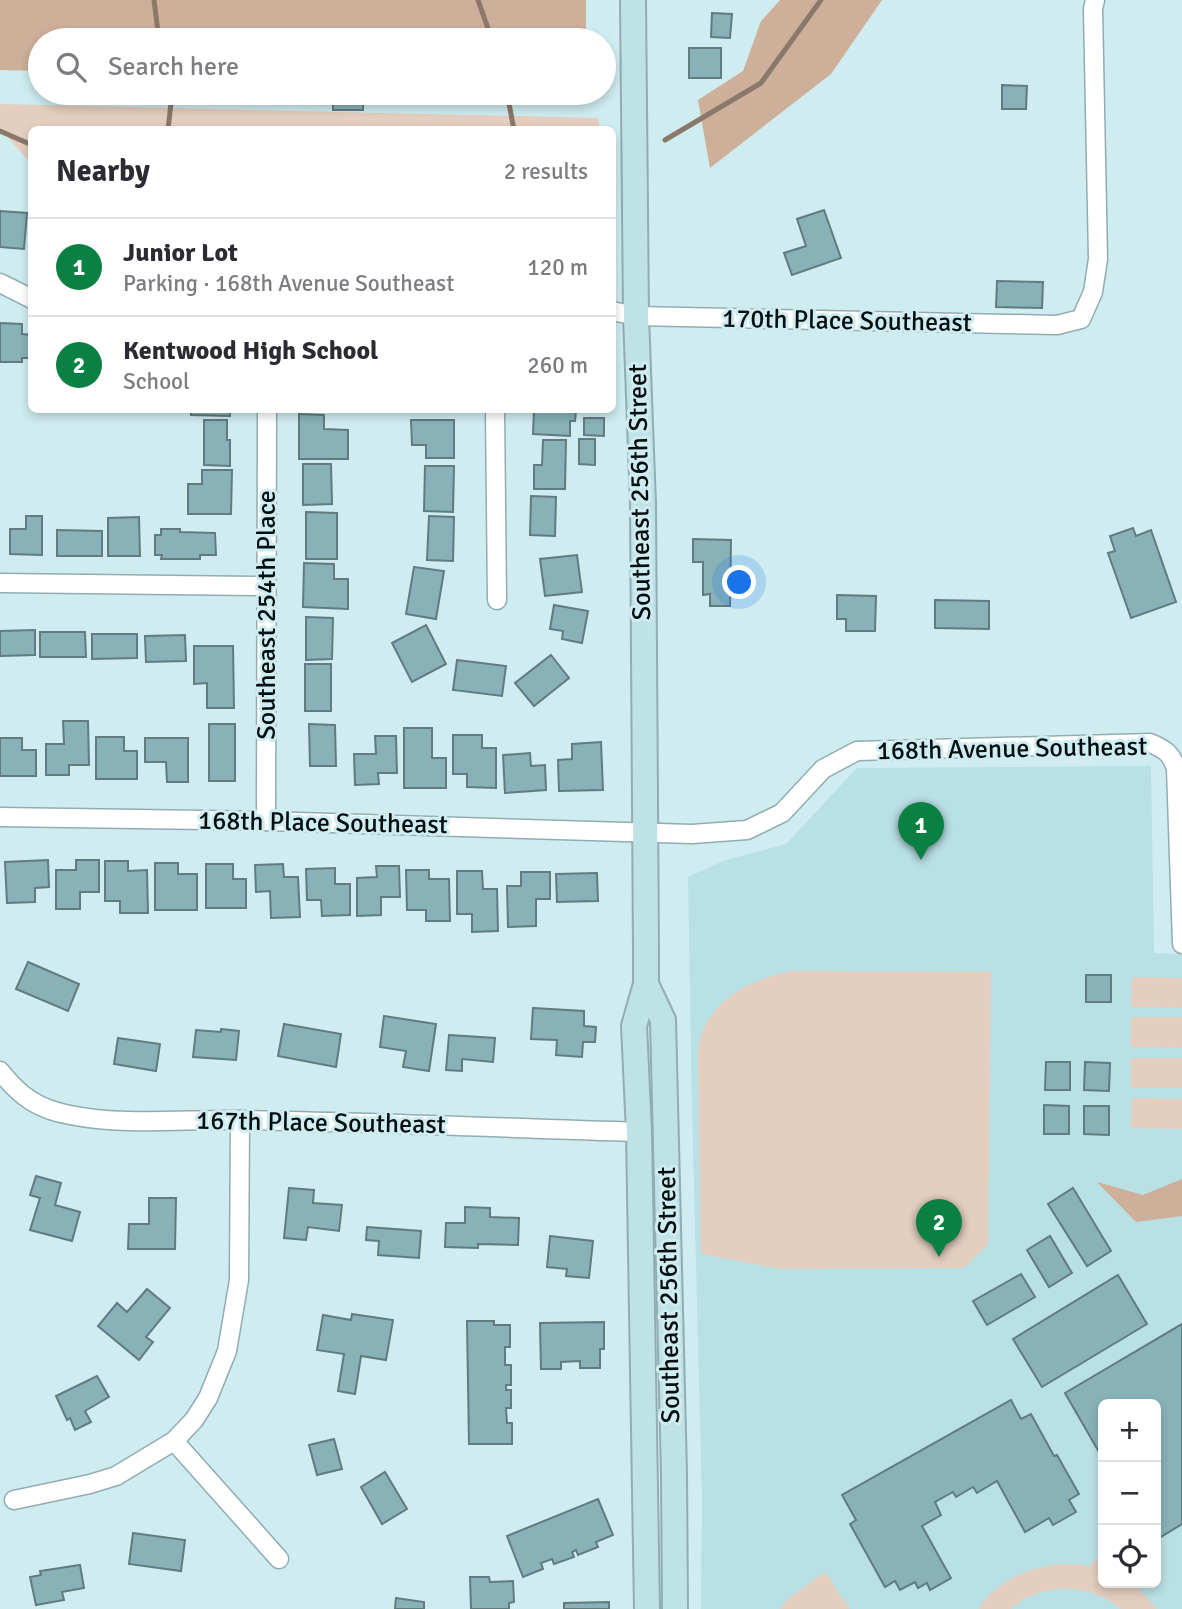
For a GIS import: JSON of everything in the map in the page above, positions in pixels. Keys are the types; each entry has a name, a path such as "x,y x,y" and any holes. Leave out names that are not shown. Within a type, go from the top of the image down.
{"main road":[{"name":"Southeast 256th Street","path":"633,0 624,314 643,504 646,984 634,1026 639,1132 647,1609"},
{"name":"Southeast 256th Street","path":"646,984 663,1020 674,1474 674,1609"},
{"path":"646,1582 658,1589 674,1609"}],"street":[{"name":"170th Place Southeast","path":"624,314 1057,325 1081,319 1093,292 1098,259 1094,0"},
{"path":"0,283 28,297"},
{"name":"Southeast 254th Place","path":"266,821 267,413"},
{"path":"495,413 497,600"},
{"path":"0,583 267,586"},
{"name":"168th Avenue Southeast","path":"645,834 747,830 782,813 823,769 858,751 1150,743 1167,752 1176,769 1182,944"},
{"name":"168th Place Southeast","path":"0,817 266,821 595,830 645,834"},
{"name":"167th Place Southeast","path":"0,1070 12,1085 34,1104 69,1115 116,1121 240,1120 639,1132"},
{"path":"15,1500 117,1476 174,1441 194,1420 208,1398 227,1351 239,1280 240,1120"},
{"path":"174,1441 279,1559"}],"shaded area":[{"path":"0,0 586,0 586,28 28,28 28,71 0,70"},
{"path":"780,0 882,0 831,74 710,168 698,100 743,71 761,21"},
{"path":"0,104 599,118 599,126 28,126 28,161 0,128"},
{"path":"1151,766 1154,953 1182,954 1182,1609 701,1609 702,1500 688,877 723,861 786,844 857,768"},
{"path":"791,971 991,972 988,1244 964,1268 781,1269 701,1254 698,1052 702,1035 708,1020 730,996 759,981"},
{"path":"1132,977 1182,978 1182,1008 1131,1007"},
{"path":"1131,1017 1182,1017 1182,1048 1131,1047"},
{"path":"1131,1058 1182,1058 1182,1088 1131,1088"},
{"path":"1132,1098 1182,1099 1182,1129 1131,1128"},
{"path":"1182,1179 1182,1216 1136,1222 1097,1182 1143,1195"},
{"path":"1098,1558 1098,1588 1138,1588 1157,1609 1121,1609 1090,1592 1056,1589 1040,1592 1010,1609 978,1609 1000,1586 1028,1571 1058,1565 1089,1566"},
{"path":"825,1572 850,1609 780,1609 788,1599"}],"building":[{"path":"712,13 732,14 730,38 711,37"},
{"path":"689,48 721,48 721,78 689,78"},
{"path":"1002,85 1027,86 1026,109 1002,109"},
{"path":"333,105 363,105 363,110 333,110"},
{"path":"824,210 841,258 792,275 784,253 806,246 797,219"},
{"path":"0,211 27,213 24,249 0,247"},
{"path":"997,281 1043,282 1042,308 996,307"},
{"path":"0,323 22,324 22,334 28,335 28,358 22,358 22,362 0,362"},
{"path":"191,413 230,413 230,416"},
{"path":"534,413 576,413 575,421 570,421 570,436 533,434"},
{"path":"299,414 324,415 324,429 348,430 348,459 299,459"},
{"path":"584,418 604,418 604,436 584,435"},
{"path":"204,420 227,420 230,466 204,465"},
{"path":"411,420 454,420 454,458 426,458 426,445 412,445"},
{"path":"579,439 595,439 595,465 579,464"},
{"path":"543,440 566,440 565,489 534,489 534,465 542,465"},
{"path":"303,464 331,464 332,504 303,505"},
{"path":"425,466 454,466 453,512 424,511"},
{"path":"202,470 232,470 231,514 188,514 188,484 202,484"},
{"path":"531,496 556,497 555,536 530,535"},
{"path":"306,512 337,513 337,559 306,559"},
{"path":"26,516 42,516 42,555 10,554 10,529 26,529"},
{"path":"429,516 454,517 453,561 427,560"},
{"path":"139,517 140,556 108,556 108,518"},
{"path":"1133,528 1136,536 1151,530 1176,602 1131,618 1108,553 1115,551 1110,536"},
{"path":"161,529 215,533 216,555 200,555 200,559 161,559 162,555 155,555 155,535 161,535"},
{"path":"57,530 102,531 102,556 57,556"},
{"path":"693,539 731,540 730,606 710,606 710,594 703,595 703,562 693,562"},
{"path":"577,555 582,592 545,596 540,559"},
{"path":"304,563 334,564 334,579 348,579 348,609 303,607"},
{"path":"414,567 444,571 436,619 406,614"},
{"path":"837,595 876,596 875,631 846,631 846,619 837,619"},
{"path":"935,600 989,601 989,629 935,628"},
{"path":"554,605 588,611 582,643 562,639 563,631 550,629"},
{"path":"306,617 333,618 332,659 306,660"},
{"path":"426,625 446,664 412,682 392,643"},
{"path":"35,630 35,655 0,656 0,631"},
{"path":"40,632 85,632 86,657 40,657"},
{"path":"92,634 137,634 137,658 92,659"},
{"path":"185,635 186,661 146,662 145,636"},
{"path":"194,646 233,646 234,708 207,708 207,683 194,684"},
{"path":"551,655 569,678 534,706 515,683"},
{"path":"457,660 506,666 502,696 453,690"},
{"path":"305,664 331,664 331,711 305,711"},
{"path":"63,721 88,721 89,765 69,765 69,775 46,775 46,744 64,744"},
{"path":"209,724 235,724 235,781 209,781"},
{"path":"309,724 335,725 336,766 310,766"},
{"path":"404,728 432,728 432,758 446,758 446,788 404,788"},
{"path":"453,735 482,735 482,748 496,748 496,788 467,787 467,774 453,774"},
{"path":"375,736 396,736 397,773 378,773 379,784 355,785 354,754 376,754"},
{"path":"96,737 124,737 124,751 137,751 137,779 96,779"},
{"path":"0,738 22,738 22,750 36,750 36,776 0,776"},
{"path":"145,738 188,738 188,782 167,782 166,762 145,762"},
{"path":"601,742 603,790 559,791 558,760 572,759 572,744"},
{"path":"530,753 531,766 545,765 546,790 505,793 503,755"},
{"path":"48,860 49,887 35,888 35,902 7,903 5,862"},
{"path":"76,860 99,860 99,892 80,892 80,909 56,909 56,870 76,870"},
{"path":"105,861 128,861 128,871 147,870 148,913 120,913 120,901 105,901"},
{"path":"155,863 178,863 178,874 197,874 197,910 155,910"},
{"path":"206,864 233,864 233,879 246,879 246,908 206,908"},
{"path":"283,864 284,877 298,877 300,917 271,918 270,891 256,892 255,865"},
{"path":"376,866 399,866 400,897 381,897 381,915 357,916 357,878 377,877"},
{"path":"335,868 335,884 350,884 350,915 322,916 321,900 307,900 306,869"},
{"path":"406,870 429,870 429,879 449,879 450,921 426,921 426,910 407,910"},
{"path":"457,871 482,871 483,889 497,889 498,931 472,932 472,914 457,914"},
{"path":"521,872 550,872 550,899 536,899 536,926 508,927 507,886 521,886"},
{"path":"597,873 598,901 557,902 556,874"},
{"path":"28,962 79,984 68,1011 16,989"},
{"path":"1086,975 1111,975 1111,1002 1086,1002"},
{"path":"533,1008 584,1011 584,1026 596,1027 595,1042 583,1042 582,1057 556,1055 557,1040 531,1039"},
{"path":"384,1016 436,1024 429,1071 403,1067 406,1051 380,1047"},
{"path":"284,1024 341,1034 336,1067 278,1056"},
{"path":"221,1029 239,1031 236,1060 193,1057 196,1030 221,1032"},
{"path":"449,1035 495,1038 493,1062 462,1059 462,1071 446,1070"},
{"path":"118,1038 160,1044 156,1071 114,1064"},
{"path":"1046,1062 1070,1062 1070,1090 1045,1090"},
{"path":"1085,1062 1110,1063 1109,1091 1084,1090"},
{"path":"1044,1105 1069,1106 1069,1134 1044,1134"},
{"path":"1084,1106 1109,1106 1109,1135 1084,1134"},
{"path":"36,1176 61,1183 55,1205 80,1212 72,1241 30,1230 40,1198 30,1195"},
{"path":"289,1188 314,1190 313,1203 342,1205 339,1231 308,1227 306,1240 284,1238"},
{"path":"1073,1188 1111,1251 1087,1266 1048,1204"},
{"path":"149,1198 176,1198 175,1249 128,1249 129,1224 149,1224"},
{"path":"465,1207 490,1208 490,1217 519,1218 518,1245 445,1247 446,1223 465,1223"},
{"path":"367,1227 421,1231 419,1258 378,1255 379,1241 366,1240"},
{"path":"550,1236 593,1241 589,1278 566,1276 567,1269 547,1267"},
{"path":"1050,1236 1072,1273 1049,1287 1027,1250"},
{"path":"1021,1274 1035,1297 987,1325 973,1301"},
{"path":"1118,1275 1147,1324 1042,1387 1013,1339"},
{"path":"147,1289 170,1308 146,1337 153,1342 139,1360 98,1326 117,1303 127,1312"},
{"path":"352,1314 393,1320 386,1360 361,1356 355,1394 338,1391 344,1354 317,1350 323,1315 351,1320"},
{"path":"467,1321 494,1321 494,1325 510,1325 510,1347 505,1347 505,1365 511,1365 511,1385 506,1385 506,1390 511,1390 511,1408 506,1408 507,1423 512,1423 512,1444 469,1444"},
{"path":"604,1322 604,1349 600,1349 600,1368 580,1368 580,1361 561,1362 561,1369 541,1369 540,1323"},
{"path":"1182,1324 1182,1524 1161,1537 1161,1399 1098,1399 1098,1450 1065,1393"},
{"path":"97,1376 109,1397 85,1411 91,1422 75,1430 70,1418 67,1420 56,1396"},
{"path":"1011,1400 1021,1419 1031,1414 1054,1456 1057,1455 1079,1494 1069,1500 1076,1512 1053,1525 1049,1518 1025,1532 997,1481 977,1493 973,1487 956,1497 953,1492 935,1502 941,1515 922,1526 951,1578 930,1590 927,1583 918,1588 915,1582 900,1590 895,1581 885,1587 850,1524 856,1520 842,1495"},
{"path":"334,1439 342,1469 317,1475 309,1445"},
{"path":"385,1472 407,1509 382,1524 361,1487"},
{"path":"598,1499 613,1535 596,1542 598,1547 578,1555 576,1550 572,1552 574,1557 554,1564 552,1559 541,1563 543,1569 523,1577 507,1536"},
{"path":"133,1533 185,1540 181,1571 129,1564"},
{"path":"80,1565 84,1588 62,1592 64,1600 36,1605 30,1577 41,1575 40,1571"},
{"path":"470,1577 489,1577 490,1582 513,1581 514,1602 509,1603 509,1609 471,1609"},
{"path":"396,1598 424,1602 424,1609 395,1609"},
{"path":"609,1602 609,1609 564,1609 564,1603"}],"waterway":[{"path":"154,0 158,28"},
{"path":"478,0 488,28"},
{"path":"665,140 761,83 821,0"},
{"path":"168,126 171,105"},
{"path":"509,105 513,126"},
{"path":"0,131 28,143"}],"place":[{"name":"Junior Lot","path":"921,860"},
{"name":"Kentwood High School","path":"939,1257"}]}
